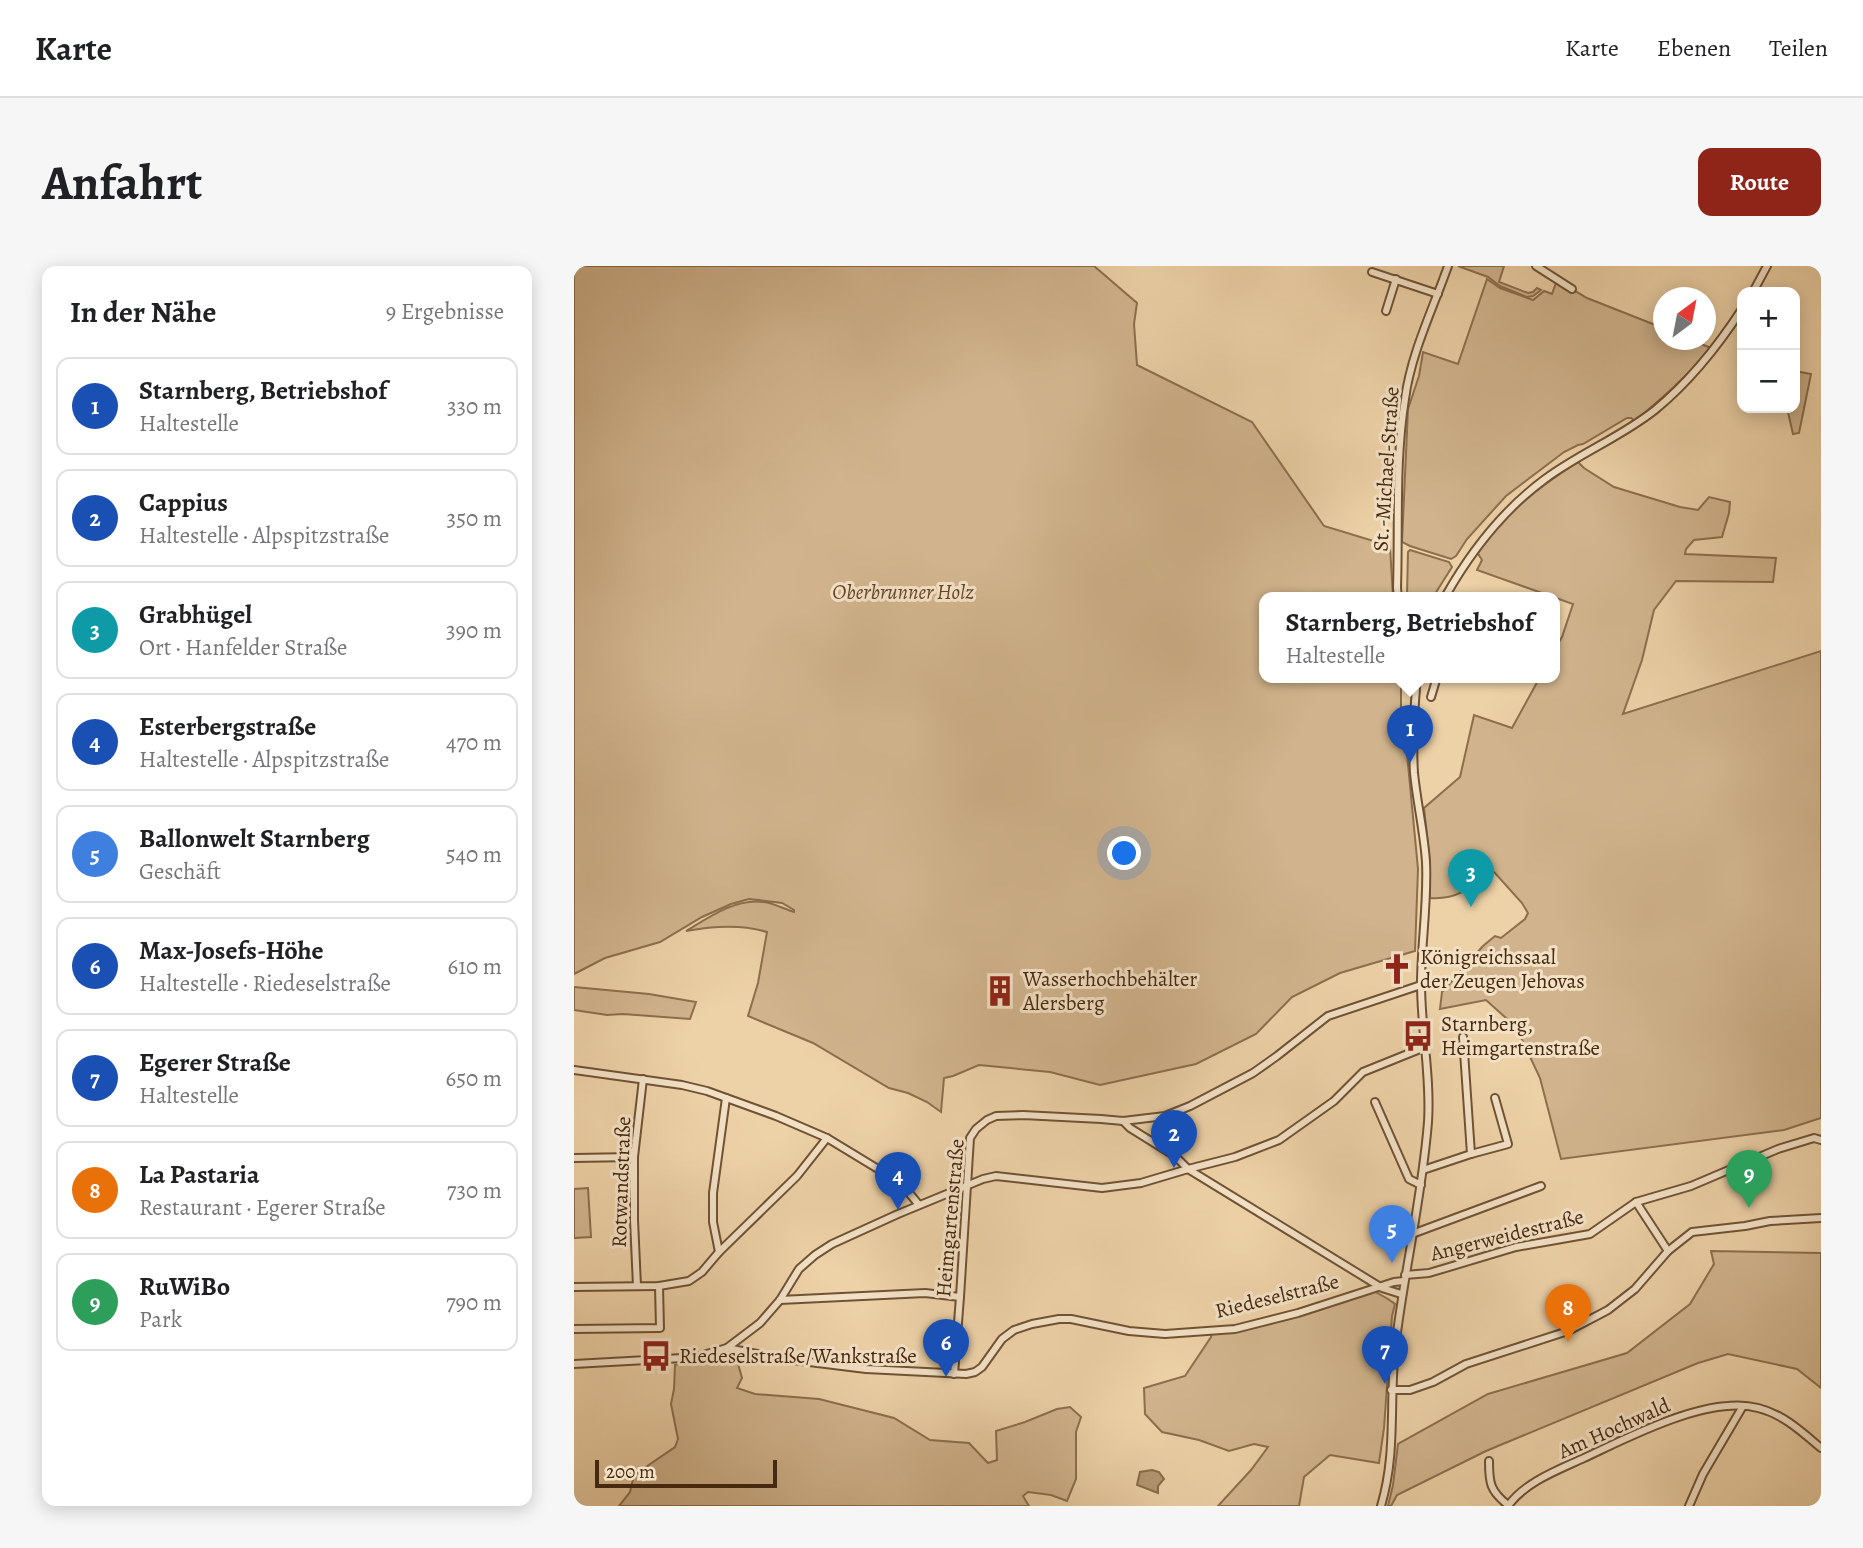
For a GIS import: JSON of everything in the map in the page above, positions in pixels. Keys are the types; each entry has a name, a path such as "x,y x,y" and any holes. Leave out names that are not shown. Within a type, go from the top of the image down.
{"street":[{"name":"St.-Michael-Straße","path":"1397,592 1400,456 1405,399 1413,364 1448,266"},
{"path":"1536,266 1572,289"},
{"path":"1756,287 1767,266"},
{"path":"1372,272 1438,294"},
{"path":"1386,311 1396,279"},
{"path":"1448,592 1465,564 1515,503 1546,478 1626,431 1665,401 1694,373 1737,317"},
{"path":"1381,1506 1388,1482 1392,1447 1391,1390 1401,1294 1421,1185 1429,1098 1421,985 1426,863 1414,771 1416,683"},
{"path":"1431,696 1435,683"},
{"name":"Heimgartenstraße","path":"954,1374 970,1138 976,1129 996,1116 1123,1121 1165,1116 1253,1073 1328,1016 1421,985"},
{"path":"1463,1037 1471,1154"},
{"path":"727,1348 758,1325 780,1300 799,1269 815,1255 832,1244 919,1205 996,1176 1101,1188 1141,1184 1235,1157 1279,1140 1334,1101 1363,1072 1425,1047"},
{"path":"574,1070 695,1088 776,1116 827,1138 901,1183 919,1205"},
{"name":"Rotwandstraße","path":"637,1286 634,1157 643,1079"},
{"path":"719,1252 713,1222 713,1193 726,1098"},
{"path":"1423,1170 1508,1144 1495,1098"},
{"path":"1375,1102 1409,1179 1421,1185"},
{"path":"1123,1121 1175,1156 1188,1169 1382,1287 1401,1294"},
{"path":"574,1287 659,1286 689,1281 702,1272 797,1176 827,1138"},
{"name":"Angerweidestraße","path":"1382,1287 1516,1247 1590,1234 1636,1202 1699,1184 1778,1149 1814,1139 1821,1140"},
{"path":"574,1158 634,1157"},
{"path":"1412,1234 1541,1186"},
{"path":"1636,1202 1668,1251"},
{"path":"1391,1390 1410,1390 1433,1382 1466,1364 1568,1331 1608,1310 1635,1289 1668,1251 1692,1232 1770,1221 1821,1218"},
{"path":"574,1329 660,1328 659,1286"},
{"name":"Riedeselstraße","path":"574,1364 683,1358 727,1348 777,1358 853,1367 954,1374 975,1372 982,1367 1002,1339 1014,1330 1038,1323 1071,1319 1129,1331 1165,1334 1234,1329 1382,1287"},
{"path":"780,1300 925,1293 960,1297"},
{"path":"1689,1506 1703,1474 1743,1406 1781,1416 1821,1448"},
{"name":"Am Hochwald","path":"1489,1461 1491,1486 1497,1497 1508,1506 1516,1495 1533,1484 1636,1433 1694,1413 1743,1406"}],"green space":[{"name":"Oberbrunner Holz","path":"574,266 1094,266 1137,303 1134,324 1137,365 1252,422 1324,526 1390,546 1393,592 1259,592 1259,683 1401,683 1401,738 1407,754 1418,869 1415,951 1340,973 1292,997 1256,1034 1196,1064 1100,1085 1050,1072 979,1065 944,1078 941,1112 908,1093 889,1088 813,1043 748,1016 758,983 767,932 727,927 686,931 723,910 743,903 767,903 794,912 782,903 749,899 731,904 702,917 660,942 605,958 574,974"},
{"path":"1458,266 1504,266 1499,282 1528,293 1537,288 1541,290 1527,297 1500,286 1488,277"},
{"path":"1487,279 1500,288 1533,300 1544,291 1552,294 1557,280 1587,298 1653,324 1653,350 1709,350 1684,377 1635,421 1627,418 1564,452 1506,496 1451,559 1402,542 1408,409 1419,376 1423,352 1458,364"},
{"path":"1800,372 1811,374 1799,433 1793,434 1788,413 1800,413"},
{"path":"1578,462 1614,487 1680,507 1698,510 1709,497 1730,502 1722,537 1694,540 1685,554 1776,558 1773,582 1676,581 1654,610 1642,660 1623,714 1821,651 1821,1118 1784,1130 1561,1159 1540,1078 1516,1027 1486,1000 1440,1009 1442,992 1483,946 1495,936 1501,938 1525,919 1528,913 1491,870 1457,895 1430,898 1430,862 1424,808 1460,777 1474,715 1512,728 1537,683 1560,683 1560,640 1573,604 1560,599 1560,592 1539,592 1477,570 1482,560 1477,552 1487,538 1523,502"},
{"path":"1410,550 1449,562 1452,567 1436,592 1407,592"},
{"path":"574,987 649,994 696,1002 690,1019 607,1015 574,1010"},
{"path":"588,1188 591,1237 574,1238 574,1189"},
{"path":"1711,1251 1821,1253 1821,1388 1797,1369 1728,1354 1698,1363 1486,1451 1397,1495 1391,1506 1388,1506 1398,1444 1488,1394 1627,1353 1690,1304 1714,1264"},
{"path":"1372,1290 1395,1304 1379,1463 1330,1455 1304,1477 1299,1506 1218,1506 1268,1447 1254,1444 1229,1451 1199,1440 1162,1432 1145,1414 1144,1388 1185,1376 1211,1337 1212,1331 1298,1313"},
{"path":"727,1357 738,1364 742,1378 737,1388 755,1394 819,1399 894,1418 930,1440 969,1443 988,1463 997,1460 996,1431 1057,1409 1070,1407 1081,1417 1076,1432 1076,1479 1067,1501 1051,1495 1028,1492 1023,1496 1029,1506 619,1506 630,1492 634,1475 675,1447 678,1439 671,1404 675,1365 698,1359"}],"shaded area":[{"path":"1140,1472 1159,1472 1164,1479 1158,1486 1158,1493 1137,1485"}],"place":[{"name":"Starnberg, Betriebshof","path":"1410,763"},
{"name":"Grabhügel","path":"1471,907"},
{"name":"Königreichssaal der Zeugen Jehovas","path":"1397,969"},
{"name":"Wasserhochbehälter Alersberg","path":"1000,991"},
{"name":"Starnberg, Heimgartenstraße","path":"1418,1036"},
{"name":"Cappius","path":"1174,1168"},
{"name":"RuWiBo","path":"1749,1208"},
{"name":"Esterbergstraße","path":"898,1210"},
{"name":"Ballonwelt Starnberg","path":"1392,1263"},
{"name":"La Pastaria","path":"1568,1342"},
{"name":"Riedeselstraße/Wankstraße","path":"656,1356"},
{"name":"Max-Josefs-Höhe","path":"946,1377"},
{"name":"Egerer Straße","path":"1385,1384"}]}
